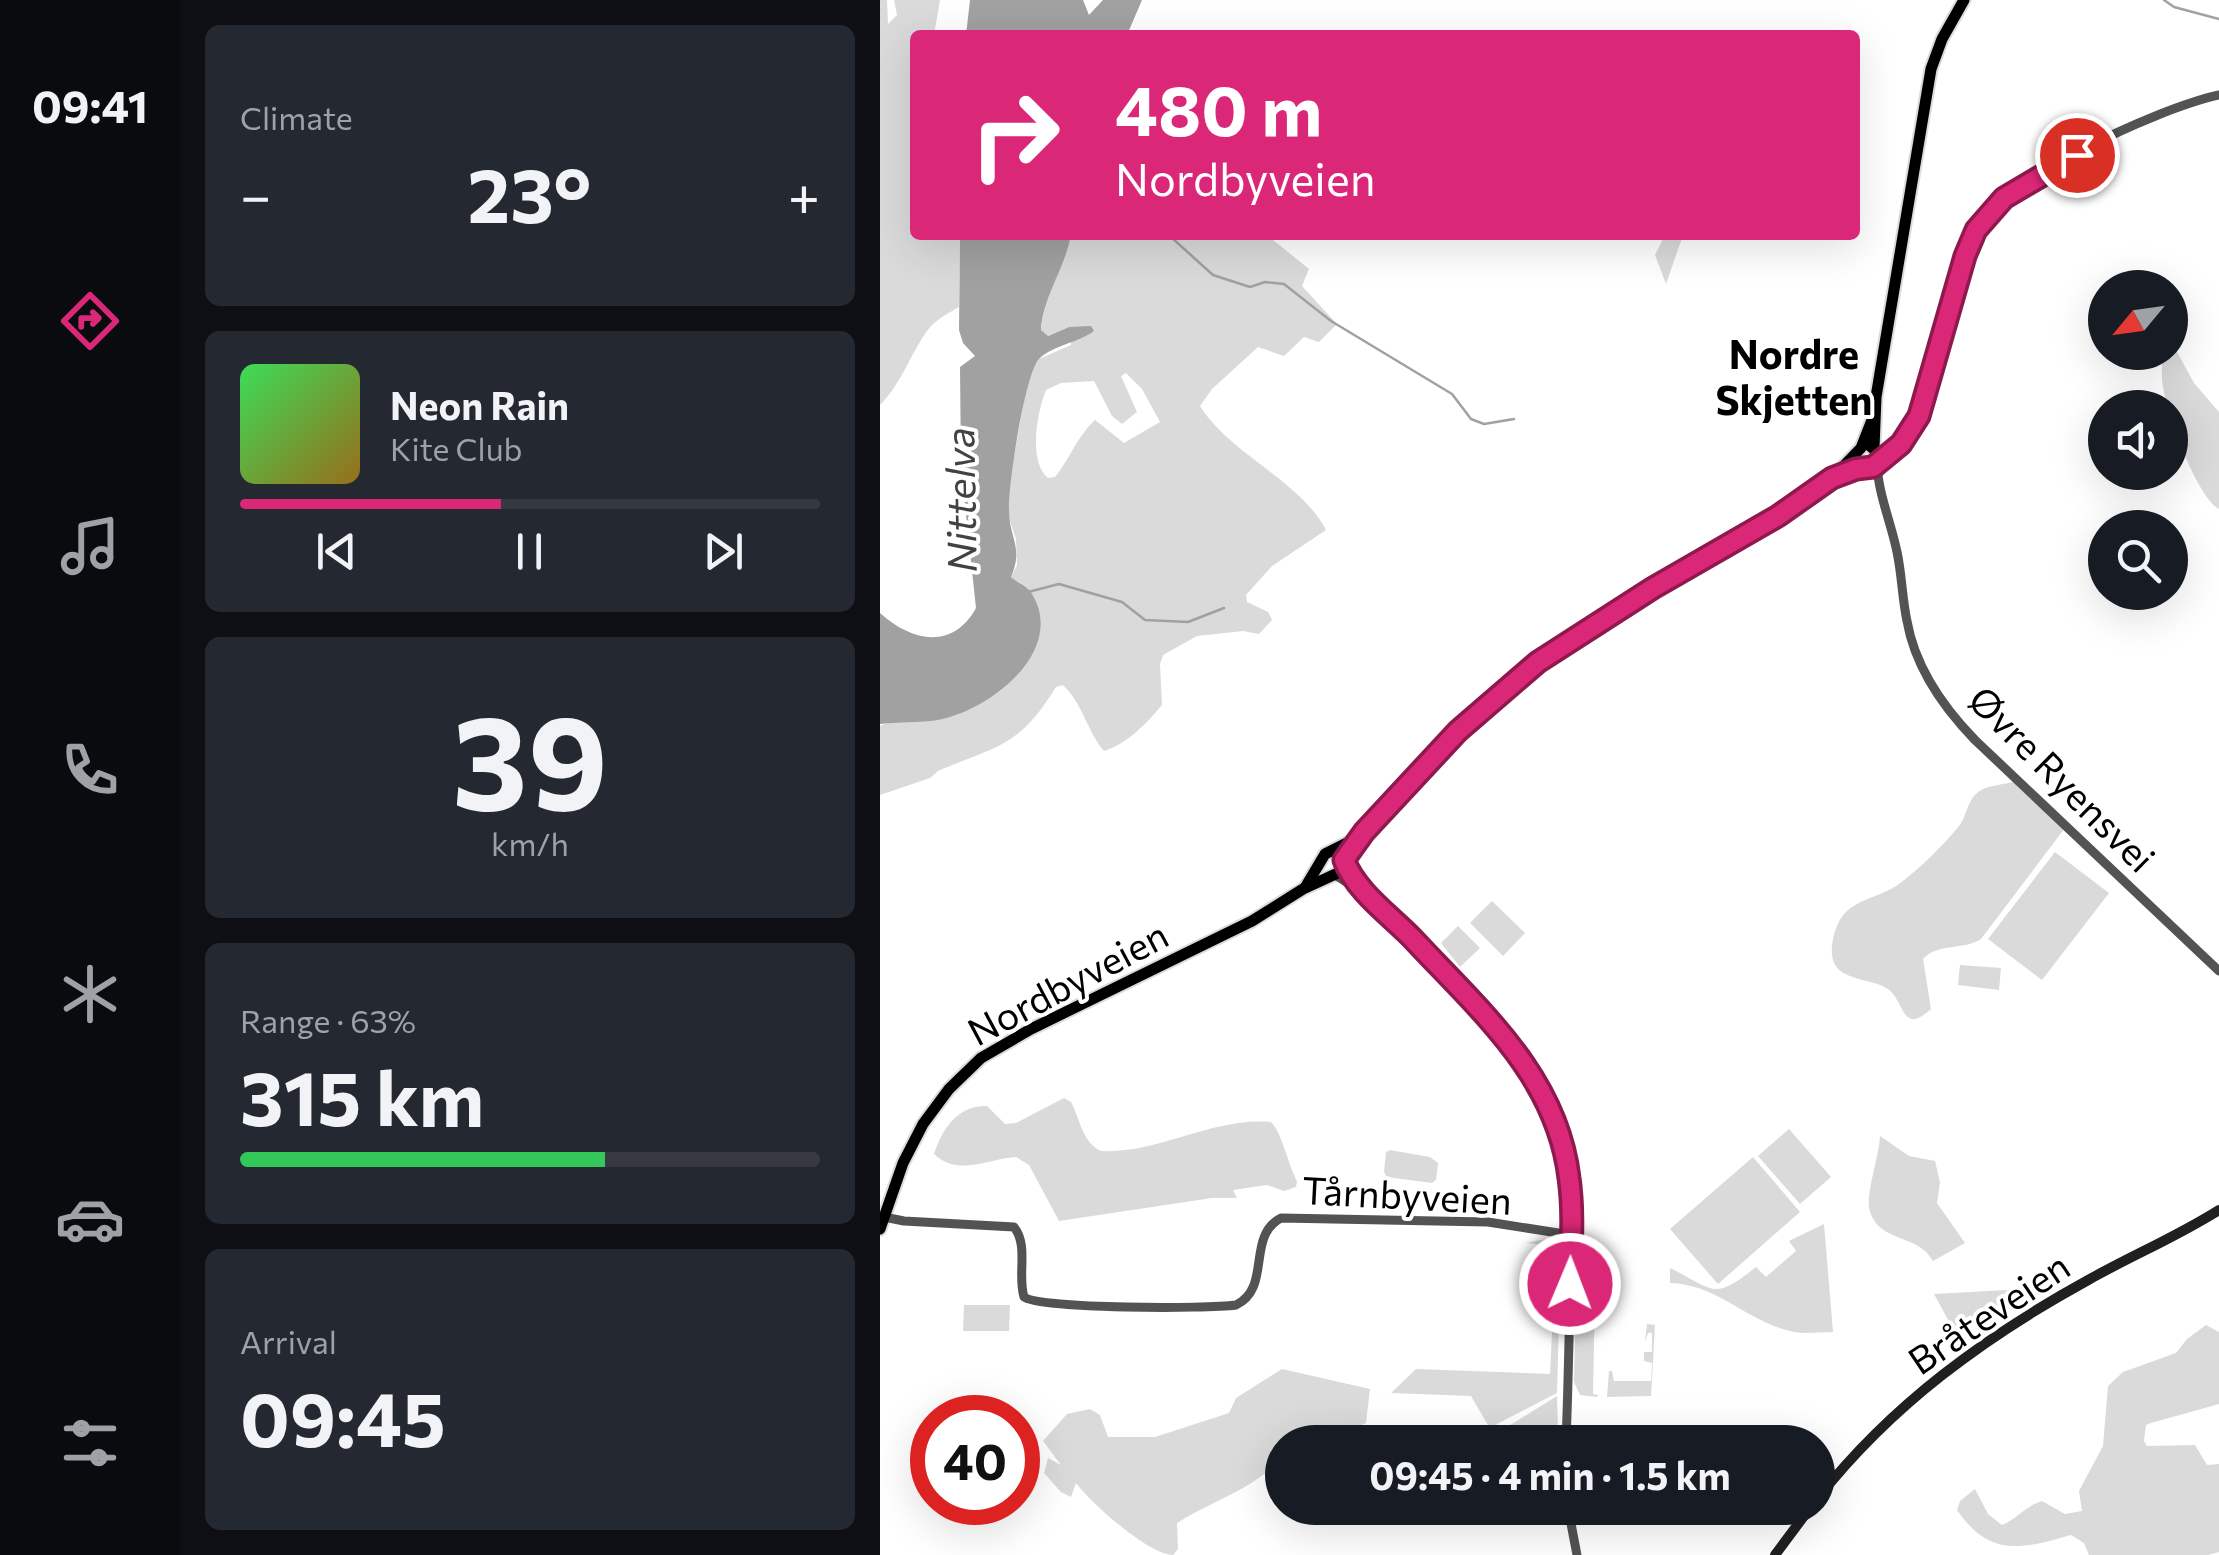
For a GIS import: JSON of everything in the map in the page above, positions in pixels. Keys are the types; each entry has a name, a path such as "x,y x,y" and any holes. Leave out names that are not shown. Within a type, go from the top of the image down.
{"main road":[{"path":"1869,457 1931,69 1942,38 1964,0"},
{"name":"Nordbyveien","path":"882,1222 917,1134 942,1097 974,1064 1031,1029 1263,915 1303,889 1340,872 1341,859 1458,731 1538,662 1869,457"},
{"name":"Nordbyveien","path":"1303,889 1325,854 1341,859"},
{"path":"1321,864 1332,875"},
{"name":"Bråteveien","path":"1835,1479 1885,1422 1973,1350 2061,1295 2219,1210"},
{"path":"1775,1555 1797,1525"}],"street":[{"path":"1869,457 1896,448 1918,421 1967,250 1990,212 2008,195 2132,124 2178,106 2219,96"},
{"name":"Øvre Ryensvei","path":"1869,457 1898,554 1911,639 1944,704 1984,748 2219,971"},
{"path":"1341,859 1368,895 1480,1010 1527,1066 1552,1112 1569,1176 1566,1425"},
{"path":"1332,875 1368,895"},
{"name":"Tårnbyveien","path":"882,1222 1009,1224 1021,1238 1024,1297 1035,1302 1070,1304 1236,1306 1253,1289 1262,1240 1267,1228 1280,1218 1488,1222 1571,1235"},
{"path":"1570,1525 1577,1555"}],"shaded area":[{"path":"880,0 887,0 888,24 897,15 894,0 940,0 935,30 910,30 910,240 960,240 959,307 927,331 880,405"},
{"path":"970,0 1083,0 1089,15 1103,0 1142,0 1129,30 967,30"},
{"path":"960,240 1070,240 1041,330 1048,336 1069,327 1091,326 1094,331 1039,359 1028,385 1018,431 1009,497 1016,550 1011,577 1030,591 1039,611 1040,631 1034,651 1007,685 969,709 933,721 880,724 880,613 905,630 931,637 956,631 976,608 961,468 960,367 975,356 963,343 959,330"},
{"path":"1070,240 1273,240 1309,269 1302,286 1337,324 1319,342 1304,337 1284,356 1258,347 1212,389 1200,406 1230,439 1300,497 1326,530 1272,566 1246,595 1247,602 1268,612 1272,620 1259,634 1243,631 1197,636 1163,655 1162,705 1121,744 1104,751 1063,685 1056,687 1031,722 1006,742 930,778 880,795 880,726 941,719 967,710 1023,666 1037,639 1037,608 1027,588 1011,577 1017,565 1016,539 1008,515 1009,485 1029,373 1039,359 1071,345 1069,327 1047,336 1041,331","holes":["1126,373 1142,389 1160,422 1124,443 1095,420 1055,477 1048,478 1038,460 1037,423 1046,390 1061,383 1094,381 1112,416 1122,424 1137,412 1121,376"]},
{"path":"1662,240 1681,240 1666,284 1655,255"},
{"path":"2162,370 2187,370 2219,412 2219,509 2210,502 2188,461 2188,390 2164,390"},
{"path":"2013,782 2068,824 1981,939 1936,950 1923,959 1931,1009 1911,1019 1888,989 1839,970 1832,951 1838,923 1851,908 1893,888 1930,857 1959,826 1977,793"},
{"path":"2055,852 2109,893 2042,980 1988,939"},
{"path":"1492,901 1525,933 1503,956 1470,923"},
{"path":"1458,926 1480,948 1460,967 1441,943"},
{"path":"1960,965 2001,968 1999,990 1958,985"},
{"path":"1064,1098 1071,1102 1090,1142 1101,1151 1144,1147 1228,1125 1271,1122 1282,1141 1296,1187 1284,1191 1267,1185 1233,1190 1237,1198 1212,1198 1059,1221 1029,1165 1016,1157 963,1166 943,1161 934,1154 953,1120 968,1110 987,1106 1005,1124 1016,1123"},
{"path":"1789,1129 1831,1177 1800,1204 1758,1156"},
{"path":"1880,1136 1909,1156 1935,1161 1940,1182 1937,1203 1965,1243 1933,1261 1926,1252 1888,1233 1873,1219 1869,1200"},
{"path":"1386,1152 1430,1157 1438,1163 1436,1180 1432,1183 1387,1177"},
{"path":"1753,1157 1800,1212 1718,1284 1670,1229"},
{"path":"1824,1224 1833,1332 1799,1333 1777,1327 1703,1290 1670,1283 1670,1268 1714,1289 1731,1285 1756,1267 1766,1277 1796,1251 1789,1241"},
{"path":"1552,1238 1561,1247 1557,1393 1496,1425 1488,1425 1471,1396 1391,1393 1416,1369 1550,1374 1556,1249 1552,1245 1525,1243"},
{"path":"1582,1253 1589,1275 1609,1280 1601,1282 1606,1283 1606,1292 1595,1292 1593,1394 1597,1397 1580,1395 1574,1382 1576,1282 1580,1281"},
{"path":"2042,1288 2042,1293 1998,1317 1988,1307 1957,1328 1952,1327 1934,1294"},
{"path":"964,1305 1010,1305 1009,1331 963,1331"},
{"path":"1647,1324 1655,1325 1651,1396 1607,1397 1609,1371 1614,1381 1651,1381 1652,1363 1644,1361 1644,1352 1652,1352 1652,1333 1648,1333 1645,1342"},
{"path":"2206,1325 2219,1332 2219,1404 2146,1425 2144,1441 2147,1446 2195,1445 2207,1465 2219,1464 2219,1552 2089,1555 2084,1543 2071,1535 2035,1544 2005,1545 1980,1535 1957,1510 1960,1501 1975,1489 1988,1514 2002,1525 2042,1501 2065,1514 2082,1511 2079,1491 2103,1446 2108,1386 2123,1372 2176,1353"},
{"path":"1282,1369 1370,1389 1366,1423 1265,1425 1265,1473 1177,1523 1178,1549 1173,1555 1136,1537 1107,1515 1076,1483 1071,1497 1044,1473 1048,1458 1061,1465 1043,1441 1067,1414 1090,1409 1100,1415 1108,1437 1155,1437 1229,1413 1236,1398"},
{"path":"1557,1396 1558,1425 1510,1425"}],"waterway":[{"path":"2164,0 2174,7 2219,19"},
{"path":"1174,240 1213,275 1250,287 1265,282 1284,284 1331,321 1452,394 1471,419 1484,424 1514,419"},
{"path":"1028,592 1059,584 1122,602 1145,620 1188,622 1224,608"}],"district":[{"name":"Nordre Skjetten","path":"1794,375"}],"route":[{"path":"1570,1284 1569,1176 1559,1132 1541,1088 1502,1034 1368,895 1344,860 1364,832 1458,731 1538,662 1653,588 1778,516 1832,478 1873,467 1901,444 1919,416 1976,230 2004,198 2077,155"}],"water label":[{"name":"Nittelva","path":"959,500"}]}
